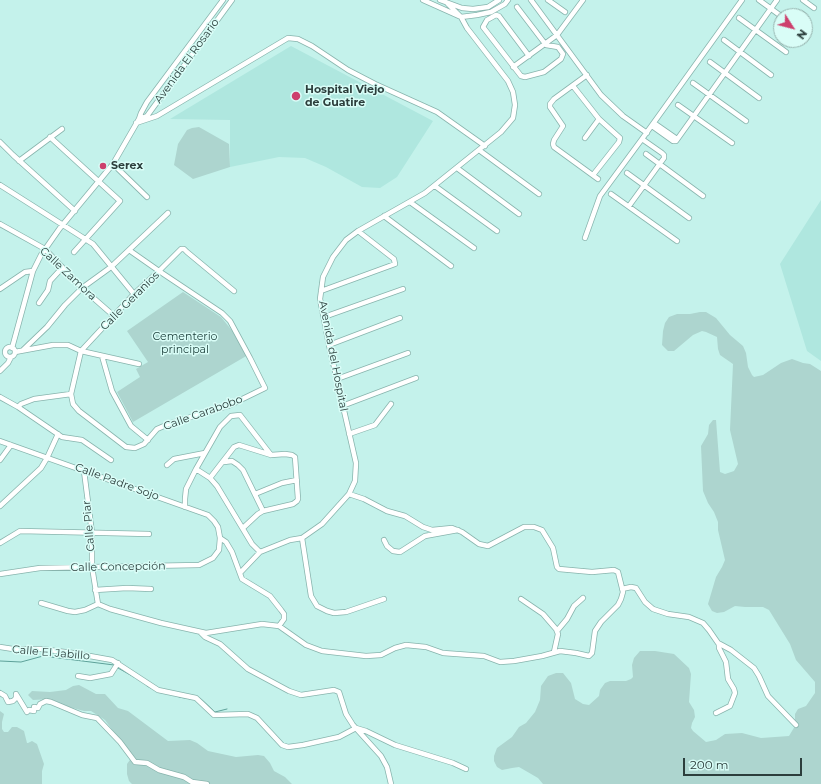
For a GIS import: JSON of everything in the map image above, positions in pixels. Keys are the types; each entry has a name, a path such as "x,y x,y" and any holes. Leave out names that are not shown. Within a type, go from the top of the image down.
{"street":[{"name":"Avenida El Rosario","path":"0,371 13,356 13,350 34,271 45,249 113,164 138,121 147,102 223,0"},
{"name":"Avenida El Rosario","path":"138,121 147,116 232,0"},
{"path":"423,0 461,17 492,12 505,4 508,0"},
{"path":"440,0 462,8 473,9"},
{"path":"461,17 467,11 488,7 499,0"},
{"path":"531,0 601,95 613,108 647,133"},
{"path":"548,0 564,12"},
{"path":"513,67 557,35 583,0"},
{"path":"585,238 600,196 742,0"},
{"path":"759,0 771,8"},
{"path":"653,124 677,139 777,0"},
{"path":"803,0 814,8"},
{"name":"Avenida del Hospital","path":"240,573 260,552 290,540 302,538 322,524 349,494 355,481 356,463 342,406 320,299 323,277 333,257 346,240 358,231 435,186 485,146 501,132 513,118 515,104 508,81 467,28 461,17 447,3"},
{"path":"517,7 544,43 548,46 558,47 563,54 561,59 544,72 525,77 521,76 483,27 487,20 496,15 501,17 528,56"},
{"path":"739,18 786,52"},
{"path":"138,121 157,116 288,38 298,39 312,46 348,70 437,112 485,146"},
{"path":"724,40 771,75"},
{"path":"710,62 759,98"},
{"path":"587,75 552,100 550,104 550,107 563,126 553,144 554,147 598,179"},
{"path":"693,83 746,121"},
{"path":"573,86 599,119 619,136 620,140 593,175"},
{"path":"678,104 732,143"},
{"path":"584,138 599,119"},
{"path":"19,160 62,129"},
{"path":"50,137 120,201 74,252"},
{"path":"629,206 660,164 664,155 642,139"},
{"path":"0,142 75,211"},
{"path":"479,150 539,194"},
{"path":"646,154 703,196"},
{"path":"113,164 147,197"},
{"path":"457,168 519,214"},
{"path":"627,173 690,218"},
{"path":"0,185 93,244 134,294"},
{"path":"435,186 497,231"},
{"path":"612,194 676,241"},
{"path":"410,202 474,248"},
{"path":"22,350 47,328 65,305 82,288 111,267 168,213"},
{"path":"384,216 451,266"},
{"name":"Calle Zamora","path":"0,224 45,249 82,288 114,316"},
{"path":"321,291 395,264 394,259 358,231"},
{"name":"Calle Geranios","path":"81,351 134,294 159,271 178,250 184,249 234,290"},
{"path":"129,250 159,271"},
{"path":"38,303 48,290 50,281 62,268"},
{"path":"0,289 25,272 34,271"},
{"name":"Calle Carabobo","path":"71,394 73,404 79,411 126,447 135,448 144,444 157,429 171,423 228,406 265,388 230,321 222,313 159,271"},
{"path":"324,317 403,289"},
{"path":"329,345 400,318"},
{"path":"5,352 7,348 22,350 53,345 68,345 81,351 139,364"},
{"path":"0,349 5,352 7,356 11,357"},
{"path":"18,407 21,404 34,399 71,394 81,351"},
{"path":"337,380 408,353"},
{"path":"102,356 112,392 131,426 148,440"},
{"path":"342,406 416,378"},
{"path":"0,397 18,407 62,437 82,440 111,460"},
{"path":"349,434 375,426 391,404"},
{"path":"228,406 231,416"},
{"path":"185,507 186,489 196,469 220,428 231,416 240,415 271,455"},
{"path":"0,506 41,468 58,434"},
{"name":"Calle Padre Sojo","path":"0,440 208,515 218,527 220,538 226,542 232,552 240,573"},
{"path":"0,460 11,445"},
{"path":"210,478 224,462 234,447 239,445 271,455 285,454 295,457 298,499 295,503 263,511 243,528"},
{"path":"167,464 174,459 205,453"},
{"path":"224,462 232,461 242,470 263,511"},
{"path":"196,469 210,478 217,486 252,544 260,552"},
{"name":"Calle Piar","path":"84,471 92,533 92,567 98,604"},
{"path":"255,494 282,483 297,480"},
{"path":"41,603 75,612 85,610 98,604 110,609 161,623 206,633 262,624 279,626 306,645 322,651 366,656 381,655 395,648 406,645 426,647 443,653 484,656 500,662 514,661 560,651 589,656 591,655 595,631 601,622 618,605 622,595 618,571 592,572 558,568 553,548 542,530 534,527 524,527 488,546 479,544 462,532 452,528 432,530 423,527 405,516 387,511 364,499 349,494"},
{"path":"384,540 392,551 400,552 425,536 458,530"},
{"path":"0,543 20,531 149,534"},
{"name":"Calle Concepción","path":"0,574 40,568 199,565 213,558 218,550 220,538"},
{"path":"302,538 312,596 317,606 334,614 346,612 384,599"},
{"path":"240,573 242,579 270,596 284,614 284,619 279,626"},
{"path":"622,589 631,587 636,588 647,605 656,610 689,617 700,621 709,630 719,644 731,650 754,668 768,696 796,725"},
{"path":"95,590 127,588 151,589"},
{"path":"557,631 567,620 574,606 582,598"},
{"path":"521,599 543,614 557,631 558,634 554,652"},
{"path":"200,632 205,637 220,644 248,669 289,691 301,695 334,690 339,692 346,714 356,728 381,756 387,767 391,784"},
{"path":"716,714 730,706 734,698 735,691 728,678 726,662 719,644"},
{"name":"Calle El Jabillo","path":"0,647 13,650 41,649 112,660 117,665 158,690 196,698 214,715 248,714 257,718 282,745 288,747 339,737 356,728"},
{"path":"78,676 90,678 109,675 117,665"},
{"path":"0,693 5,696 8,702 13,701 16,698 16,694 27,712 29,710 34,711 34,707 38,708 40,704 46,701 82,715 98,718 120,742 135,762 147,763 159,770 184,777 192,782 207,784"},
{"path":"356,728 366,731 395,745 453,763 466,769"}],"shaded area":[{"name":"Hospital Viejo de Guatire","path":"291,46 433,121 397,177 380,188 362,187 326,167 305,158 279,157 230,167 230,120 170,119"},
{"path":"821,200 821,361 807,351 780,264"}],"green space":[{"path":"199,127 229,144 230,167 193,179 174,165 178,144 187,130"},
{"name":"Cementerio principal","path":"183,292 221,317 234,333 248,355 133,422 117,392 140,377 136,369 148,362 127,331"},
{"path":"706,312 716,318 730,335 743,346 746,353 748,367 754,377 763,375 781,363 792,359 810,364 821,371 821,784 543,784 538,778 519,767 502,770 497,767 494,761 497,748 512,737 519,727 526,723 535,712 540,700 541,686 548,676 556,673 563,673 571,683 575,699 583,704 589,705 599,696 600,690 605,683 610,681 626,681 633,677 632,665 634,658 640,651 655,651 674,654 689,668 691,674 689,702 694,710 695,717 691,728 706,742 716,740 725,734 742,733 761,738 789,736 795,726 795,714 798,709 806,706 815,693 815,682 796,660 790,644 769,610 763,607 735,606 724,612 717,613 712,611 708,604 716,577 725,560 718,530 718,522 703,491 701,446 708,434 709,425 713,420 716,420 720,472 725,474 734,471 738,464 730,430 733,364 720,355 717,337 706,332 702,331 693,335 674,351 668,351 662,345 665,323 669,317 677,314"},
{"path":"79,685 96,694 105,694 118,708 128,711 168,741 190,740 208,751 236,757 258,755 264,756 274,771 285,777 292,784 132,784 129,781 127,774 127,764 132,757 105,720 91,711 84,711 69,707 50,699 33,700 28,695 32,691 50,692 66,690 73,686"},
{"path":"0,711 4,714 2,729 4,732 8,732 12,727 17,727 24,731 27,743 32,741 37,744 44,764 42,771 42,784 0,784"}],"waterway":[{"path":"0,661 21,662 43,656 114,665"},
{"path":"118,668 134,677"},
{"path":"147,686 155,690"},
{"path":"179,697 191,699"},
{"path":"200,698 215,712 227,709"}],"place":[{"name":"Hospital Viejo de Guatire","path":"296,96"},
{"name":"Serex","path":"103,166"}]}
